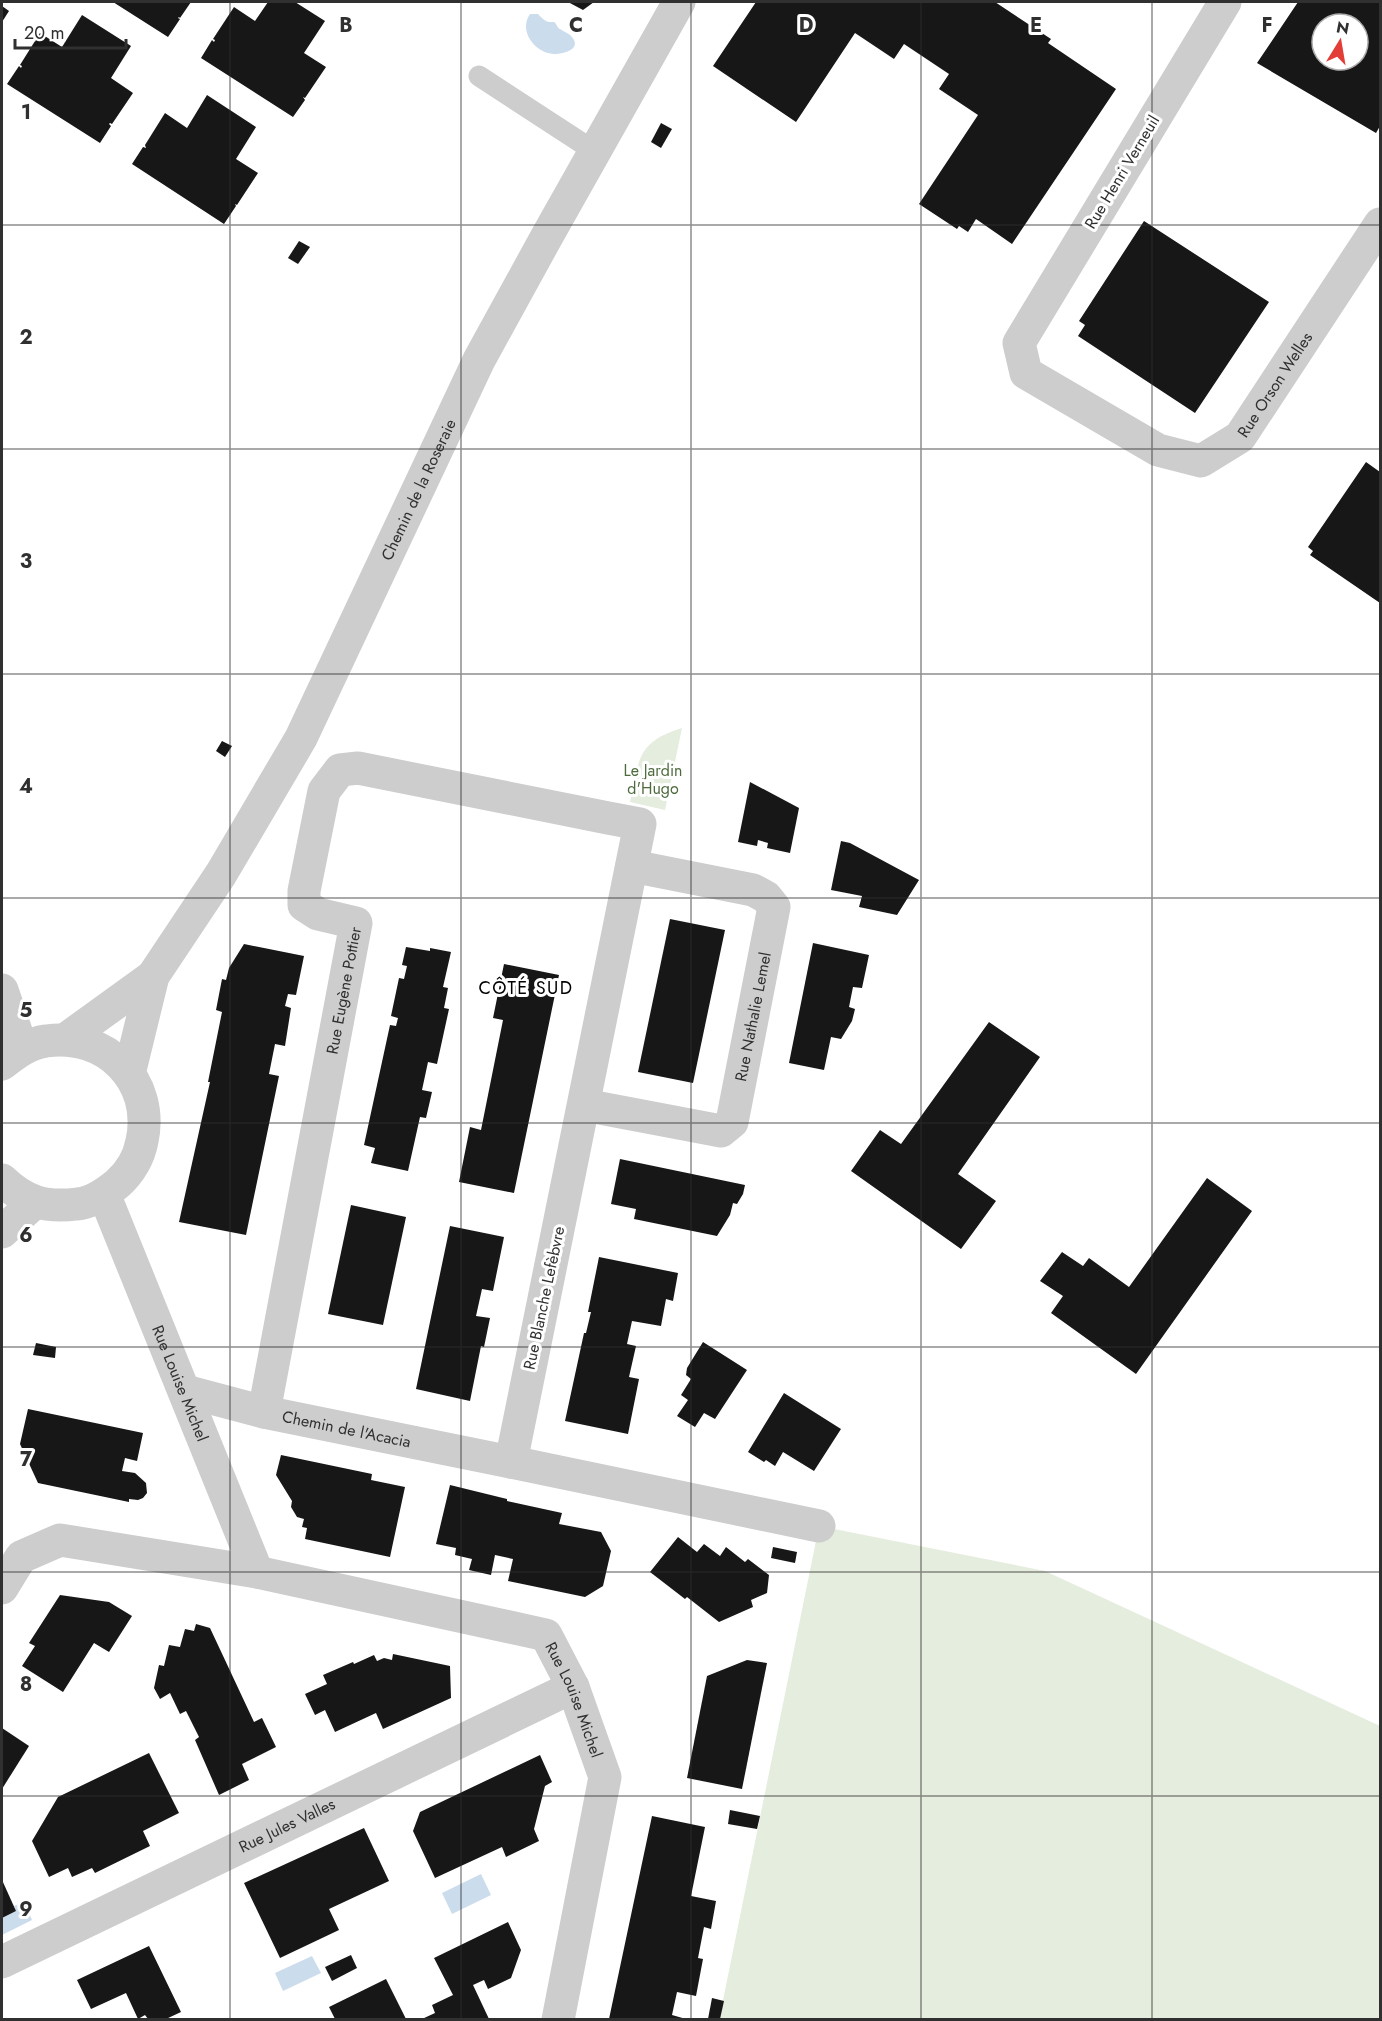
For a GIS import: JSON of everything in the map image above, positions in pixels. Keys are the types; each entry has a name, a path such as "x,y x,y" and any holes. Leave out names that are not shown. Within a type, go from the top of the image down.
{"street":[{"name":"Chemin de la Roseraie","path":"129,1074 153,976 221,874 301,738 479,360 679,2"},
{"name":"Rue Henri Verneuil","path":"1019,344 1225,2"},
{"name":"Rue Orson Welles","path":"1019,344 1026,373 1158,450 1201,460 1240,437 1380,224"},
{"name":"Rue Eugène Pottier","path":"264,1412 356,923 318,914 304,905 304,891 324,791 340,770 358,768 640,825"},
{"name":"Rue Blanche Lefèbvre","path":"511,1462 640,825"},
{"name":"Rue Nathalie Lemel","path":"584,1105 721,1131 732,1122 774,907 766,897 753,890 632,866"},
{"name":"Chemin de la Roseraie","path":"66,1039 153,976"},
{"path":"2,990 12,1057 43,1041 66,1039 98,1048 112,1056 129,1074 142,1099 145,1126 140,1153 125,1177 104,1194 82,1204 58,1206 35,1202 14,1191 2,1180"},
{"name":"Rue Louise Michel","path":"104,1194 258,1572"},
{"path":"2,1232 35,1202"},
{"name":"Chemin de l'Acacia","path":"185,1391 264,1412 511,1462"},
{"path":"511,1462 819,1526"},
{"name":"Rue Louise Michel","path":"2,1588 21,1557 60,1540 258,1572 546,1635 573,1687 605,1777 558,2019"},
{"name":"Rue Jules Valles","path":"2,1962 573,1687"}],"lane":[{"path":"479,76 594,152"}],"green space":[{"name":"Le Jardin d'Hugo","path":"682,728 665,810 630,802 642,755 656,740"},
{"path":"819,1526 1045,1571 1380,1726 1380,2019 719,2020"}],"water":[{"path":"530,14 538,14 546,21 554,22 575,41 573,48 567,52 554,54 541,50 527,34 526,27"},
{"path":"481,1874 491,1895 452,1914 442,1893"},
{"path":"24,1902 32,1920 2,1935 2,1918 16,1911 14,1906"},
{"path":"312,1956 321,1973 283,1991 275,1973"}],"building":[{"path":"113,2 191,2 178,18 180,19 168,37"},
{"path":"268,2 295,2 325,21 304,53 326,67 305,98 303,97 305,100 293,117 201,58 212,40 214,42 213,39 234,7 255,21"},
{"path":"568,2 594,2 583,10"},
{"path":"756,2 995,2 1051,39 1048,43 1116,89 1012,244 976,219 968,232 959,226 957,229 919,204 978,115 939,89 949,74 904,44 894,59 855,33 796,122 713,66"},
{"path":"1298,2 1380,2 1380,126 1376,133 1257,63"},
{"path":"2,6 9,11 2,22"},
{"path":"82,15 131,46 111,78 133,93 112,124 109,124 111,126 100,143 7,84 19,66 21,68 20,65 40,33 62,47"},
{"path":"207,95 256,127 236,159 258,173 237,205 235,204 236,206 224,224 132,164 143,147 146,148 145,145 165,113 187,128"},
{"path":"661,123 672,129 661,148 651,142"},
{"path":"1144,221 1269,302 1195,413 1078,336 1085,325 1079,321"},
{"path":"299,241 310,247 298,264 288,258"},
{"path":"1366,462 1380,472 1380,603 1310,555 1313,551 1308,547"},
{"path":"222,741 232,746 225,757 216,751"},
{"path":"750,782 799,808 790,853 767,848 768,843 758,840 757,846 738,842"},
{"path":"841,841 850,843 919,880 897,915 859,907 862,896 831,890"},
{"path":"670,919 725,930 693,1083 638,1072"},
{"path":"813,943 869,955 862,988 853,987 849,1007 855,1009 852,1021 841,1039 831,1037 824,1070 789,1063"},
{"path":"244,944 304,956 296,995 288,994 285,1006 291,1008 285,1046 275,1044 269,1074 279,1076 246,1235 179,1222 210,1082 208,1082 222,1012 216,1010 222,979 226,980 229,968"},
{"path":"406,947 451,952 443,987 448,988 444,1008 449,1009 437,1064 428,1062 422,1090 432,1092 426,1118 420,1117 408,1171 371,1163 375,1148 364,1145 390,1025 396,1026 398,1018 391,1016 399,978 404,979 407,966 402,965"},
{"path":"504,964 559,975 514,1193 459,1182 470,1127 481,1130 503,1020 493,1018"},
{"path":"989,1022 1040,1057 958,1174 996,1201 961,1249 851,1171 880,1130 901,1144"},
{"path":"620,1159 745,1185 743,1194 737,1204 733,1203 730,1215 717,1236 634,1219 636,1209 611,1204"},
{"path":"1207,1178 1252,1211 1136,1374 1051,1313 1063,1296 1040,1281 1062,1252 1083,1266 1089,1258 1129,1287"},
{"path":"351,1205 406,1217 383,1325 328,1314"},
{"path":"450,1226 504,1237 493,1291 482,1289 476,1316 490,1318 484,1347 481,1346 470,1401 416,1389"},
{"path":"599,1257 678,1273 673,1301 666,1299 661,1326 632,1321 627,1344 636,1346 629,1377 639,1379 628,1434 565,1421 584,1333 586,1333 591,1312 588,1312"},
{"path":"703,1342 747,1370 715,1419 704,1413 695,1427 677,1416 688,1400 681,1395 691,1379 686,1375 687,1368"},
{"path":"36,1343 56,1347 55,1358 33,1355"},
{"path":"784,1393 841,1429 814,1471 783,1452 775,1466 748,1452"},
{"path":"28,1409 143,1433 137,1461 125,1458 122,1471 135,1473 146,1483 147,1493 138,1500 129,1499 129,1502 38,1483 20,1444"},
{"path":"281,1455 372,1474 371,1480 405,1487 390,1557 305,1539 307,1528 302,1527 304,1519 297,1517 291,1507 292,1501 276,1475"},
{"path":"450,1485 562,1513 559,1524 601,1532 611,1551 603,1586 585,1597 508,1581 513,1559 495,1555 491,1575 469,1570 472,1559 455,1555 456,1548 436,1544"},
{"path":"678,1537 697,1552 704,1544 720,1556 726,1547 745,1562 748,1559 769,1575 767,1593 751,1600 753,1607 719,1622 650,1572"},
{"path":"773,1547 797,1552 795,1563 771,1558"},
{"path":"60,1595 109,1602 132,1616 109,1652 94,1643 63,1692 22,1666 35,1646 29,1643"},
{"path":"196,1624 210,1628 254,1722 262,1718 276,1747 242,1764 249,1780 219,1795 195,1740 199,1737 186,1711 180,1714 170,1693 160,1699 154,1688 159,1665 164,1666 169,1645 180,1647 185,1629 194,1631"},
{"path":"393,1654 450,1666 451,1698 383,1729 376,1713 335,1732 325,1710 315,1715 305,1694 327,1684 323,1675 374,1655 377,1661 384,1658 392,1660"},
{"path":"747,1660 767,1663 742,1789 687,1778 707,1676"},
{"path":"2,1728 29,1746 2,1789"},
{"path":"149,1753 179,1813 143,1831 150,1846 95,1873 92,1868 72,1877 68,1868 49,1877 32,1841 58,1797"},
{"path":"540,1755 552,1782 545,1786 534,1829 539,1841 506,1857 502,1847 435,1878 413,1831 420,1812"},
{"path":"730,1810 760,1816 757,1829 728,1824"},
{"path":"652,1816 705,1827 691,1896 716,1901 711,1929 704,1927 698,1958 703,1959 696,1996 677,1992 672,2015 686,2019 609,2019"},
{"path":"364,1828 389,1881 329,1909 339,1930 280,1958 244,1883"},
{"path":"2,1880 16,1911 2,1918"},
{"path":"508,1922 521,1950 511,1978 488,1989 484,1980 473,1985 489,2019 422,2019 435,2013 432,2005 453,1995 434,1958"},
{"path":"149,1946 181,2012 166,2019 148,2019 145,2015 138,2019 126,1993 91,2009 77,1980"},
{"path":"351,1955 357,1968 332,1981 325,1967"},
{"path":"386,1979 406,2019 335,2019 329,2007"},
{"path":"712,1998 724,2001 720,2019 708,2019"}],"district":[{"name":"CÔTÉ SUD","path":"526,988"}]}
